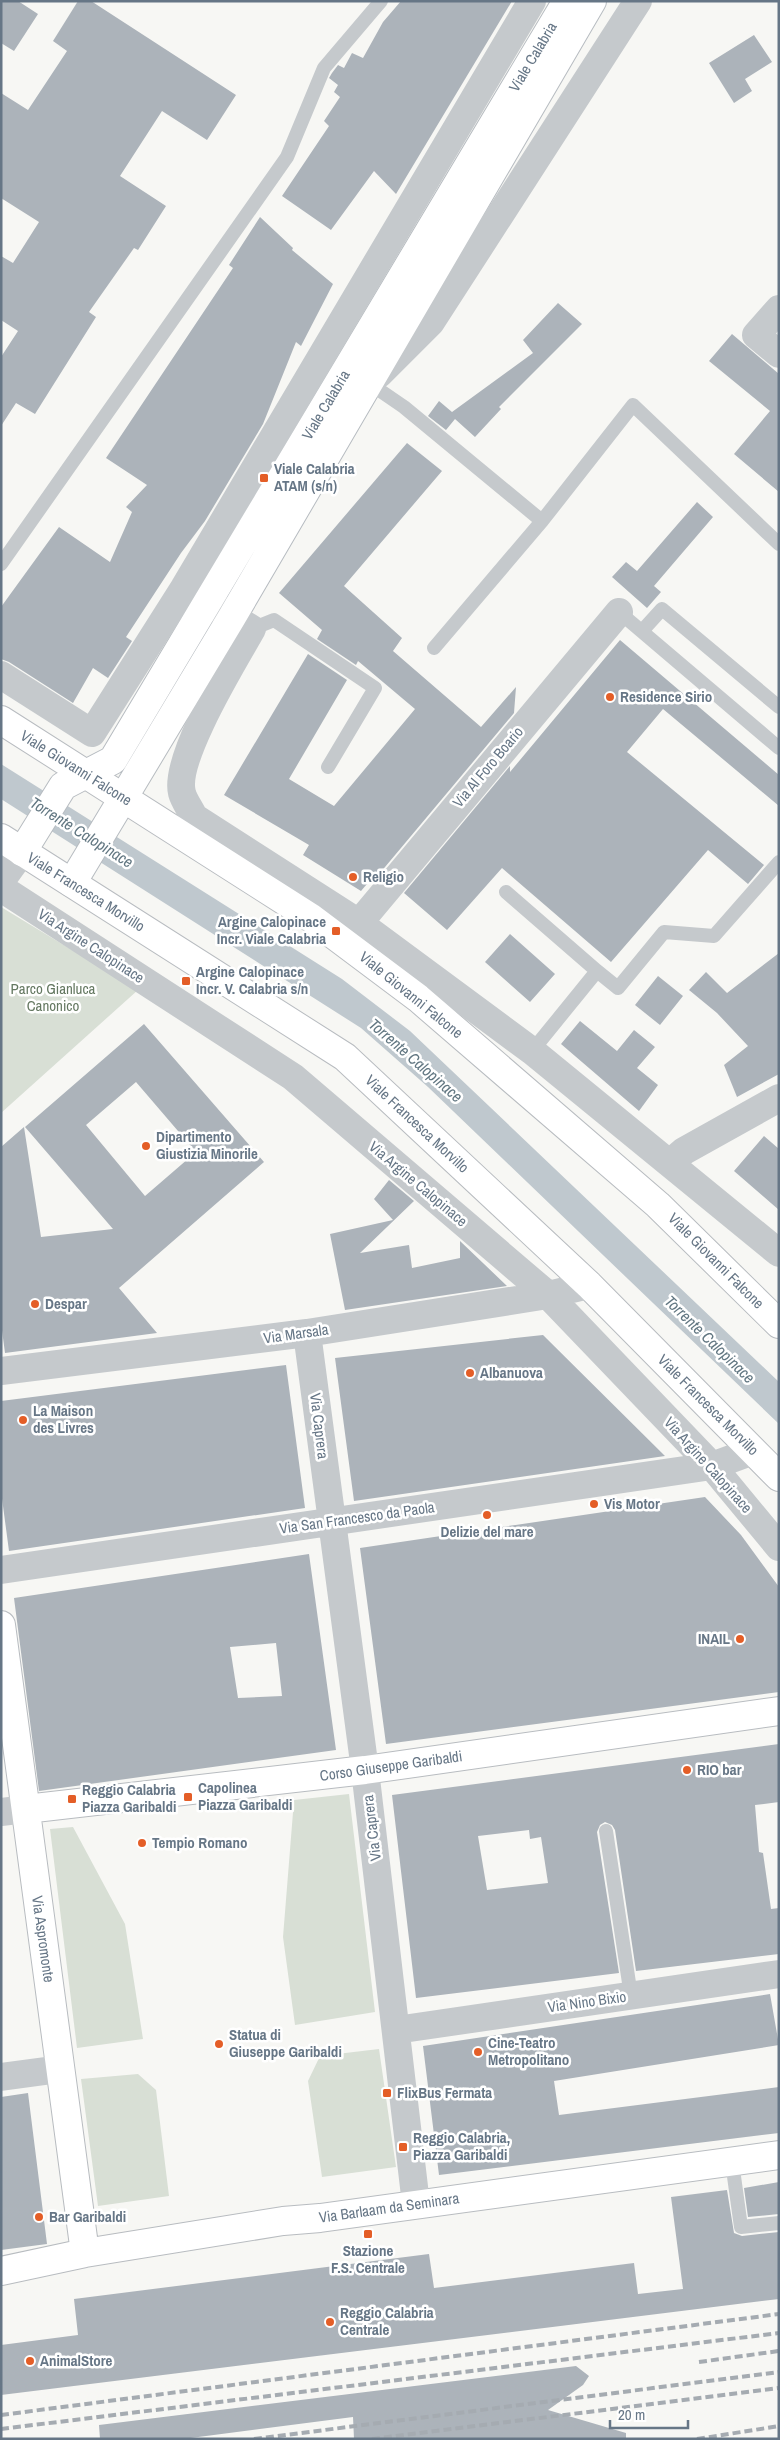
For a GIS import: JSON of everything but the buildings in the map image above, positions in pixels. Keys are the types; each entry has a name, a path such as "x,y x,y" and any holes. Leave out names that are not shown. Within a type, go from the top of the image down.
{"main road":[{"name":"Viale Calabria","path":"74,780 113,760 567,1"},
{"name":"Viale Calabria","path":"76,876 118,806 242,623 369,383 592,1"},
{"name":"Viale Giovanni Falcone","path":"1,720 74,780 310,917 418,998 658,1204 779,1324"},
{"path":"18,842 74,780"},
{"name":"Viale Francesca Morvillo","path":"18,842 76,876 345,1057 589,1285 779,1477"},
{"name":"Via Aspromonte","path":"1,1625 13,1811 60,2069 85,2253"},
{"name":"Corso Giuseppe Garibaldi","path":"13,1811 365,1770 779,1711"},
{"name":"Via Barlaam da Seminara","path":"1,2271 85,2253 283,2221 320,2218 779,2156"}],"street":[{"name":"Viale Calabria","path":"1,675 92,733 184,588 532,1"},
{"name":"Viale Calabria","path":"369,383 431,322 638,1"},
{"path":"779,309 756,336 779,354"},
{"path":"184,588 242,623 181,774 182,794 194,817 359,923 532,1051 778,1252"},
{"name":"Via Al Foro Boario","path":"359,923 619,612"},
{"path":"1,881 18,842"},
{"name":"Via Argine Calopinace","path":"1,888 293,1077 548,1295 712,1466 779,1547"},
{"path":"670,1163 684,1151 778,1099"},
{"name":"Via Marsala","path":"1,1371 307,1333 548,1295 589,1285"},
{"name":"Via Caprera","path":"307,1333 365,1770 416,2204"},
{"name":"Via San Francesco da Paola","path":"1,1570 712,1466 753,1451"},
{"name":"Via Nino Bixio","path":"396,2030 779,1974"},
{"path":"1,2077 60,2069"}],"lane":[{"path":"1,564 287,157 324,68 381,1"},
{"path":"369,383 404,407 542,521"},
{"path":"434,648 542,521 633,405 779,544"},
{"path":"642,631 662,609 779,708"},
{"path":"619,612 779,748"},
{"path":"242,623 274,620 375,688 328,767"},
{"path":"506,892 618,988 664,932 714,936 779,862"},
{"path":"532,1051 597,971"},
{"path":"606,1832 631,1996"},
{"path":"732,2162 741,2227 779,2223"}],"green space":[{"name":"Parco Gianluca Canonico","path":"1,907 138,990 1,1113"},
{"path":"349,1794 375,2012 295,2025 283,1937 294,1800"},
{"path":"73,1827 125,1924 143,2039 77,2048 50,1829"},
{"path":"379,2049 396,2167 322,2177 308,2081 320,2056"},
{"path":"138,2074 156,2090 169,2196 98,2206 81,2079"}],"water":[{"name":"Torrente Calopinace","path":"1,764 342,979 410,1031 779,1382 779,1424 428,1087 361,1028 1,799"}],"railway":[{"path":"1,2415 779,2314"},
{"path":"1,2429 779,2333"},
{"path":"699,2362 779,2351"},
{"path":"254,2439 779,2372"},
{"path":"372,2439 779,2388"},
{"path":"697,2439 779,2426"}],"place":[{"name":"Viale Calabria ATAM (s/n)","path":"264,478"},
{"name":"Residence Sirio","path":"610,697"},
{"name":"Religio","path":"353,877"},
{"name":"Argine Calopinace Incr. Viale Calabria","path":"336,931"},
{"name":"Argine Calopinace Incr. V. Calabria s/n","path":"186,981"},
{"name":"Dipartimento Giustizia Minorile","path":"146,1146"},
{"name":"Despar","path":"35,1304"},
{"name":"Albanuova","path":"470,1373"},
{"name":"La Maison des Livres","path":"23,1420"},
{"name":"Vis Motor","path":"594,1504"},
{"name":"Delizie del mare","path":"487,1515"},
{"name":"INAIL","path":"740,1639"},
{"name":"RIO bar","path":"687,1770"},
{"name":"Capolinea Piazza Garibaldi","path":"188,1797"},
{"name":"Reggio Calabria Piazza Garibaldi","path":"72,1799"},
{"name":"Tempio Romano","path":"142,1843"},
{"name":"Statua di Giuseppe Garibaldi","path":"219,2044"},
{"name":"Cine-Teatro Metropolitano","path":"478,2052"},
{"name":"FlixBus Fermata","path":"387,2093"},
{"name":"Reggio Calabria, Piazza Garibaldi","path":"403,2147"},
{"name":"Bar Garibaldi","path":"39,2217"},
{"name":"Stazione F.S. Centrale","path":"368,2234"},
{"name":"Reggio Calabria Centrale","path":"330,2322"},
{"name":"AnimalStore","path":"30,2361"}]}
